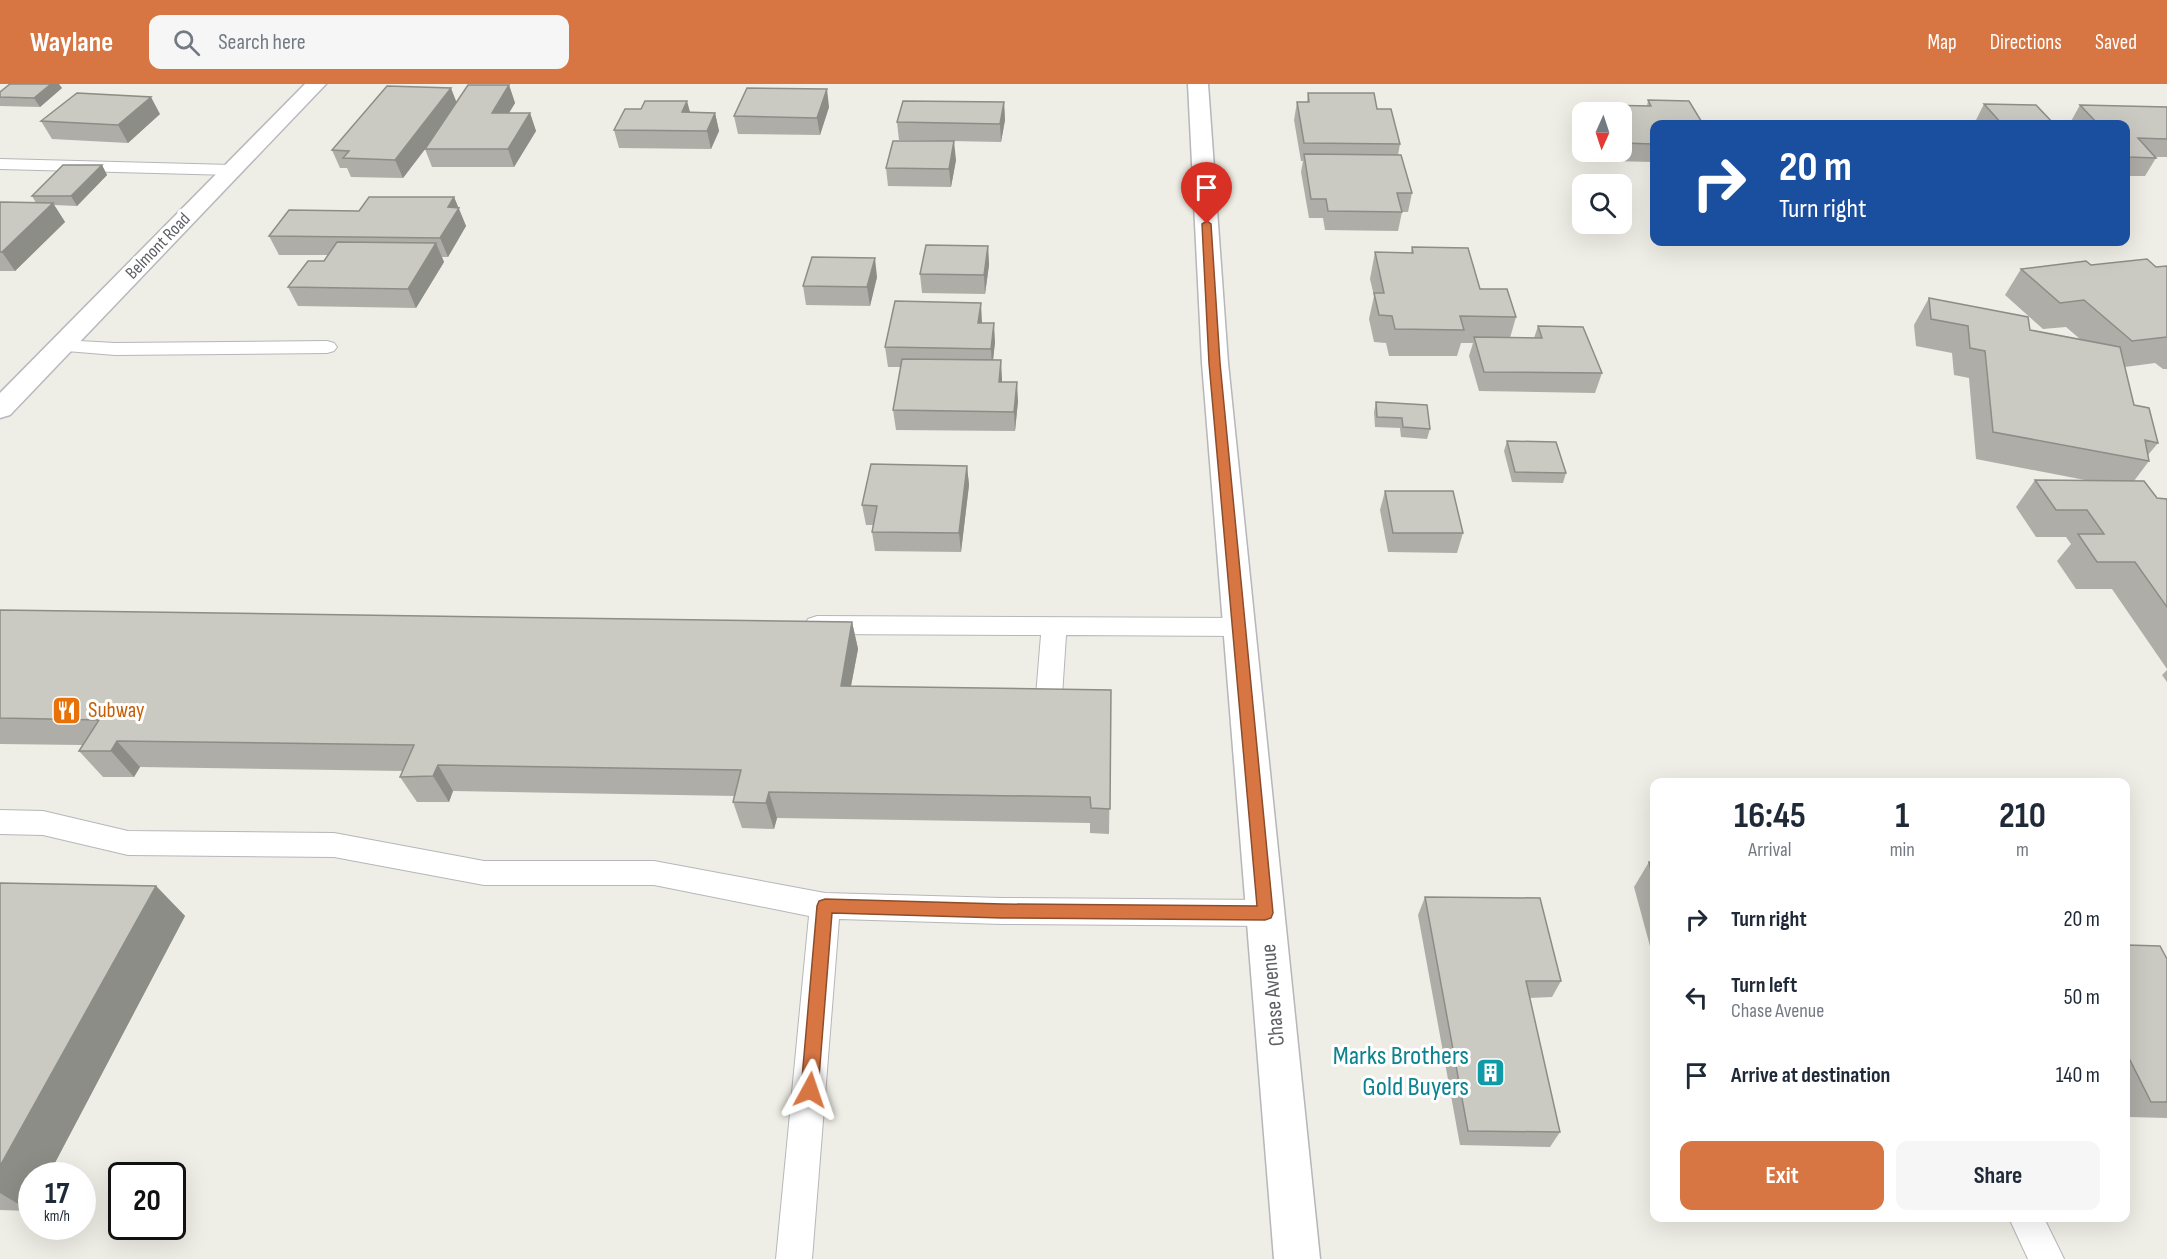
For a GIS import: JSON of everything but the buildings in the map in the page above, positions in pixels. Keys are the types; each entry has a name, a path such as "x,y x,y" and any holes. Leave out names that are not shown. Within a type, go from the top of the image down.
{"street":[{"name":"Belmont Road","path":"0,408 316,84"},
{"name":"Chase Avenue","path":"1198,84 1215,363 1297,1259"}],"lane":[{"path":"0,164 232,170"},
{"path":"61,346 115,349 327,347"},
{"path":"794,625 1239,627"},
{"path":"1049,696 1054,626"},
{"path":"0,822 44,823 128,843 334,845 484,873 654,873 825,906 1002,911 1265,913"},
{"path":"796,1257 825,906"},
{"path":"2028,1222 2046,1259"}],"place":[{"name":"Subway","path":"67,710"},
{"name":"Marks Brothers Gold Buyers","path":"1490,1072"}],"route":[{"path":"810,1090 825,906 1002,911 1265,913 1215,363 1207,224"}]}
